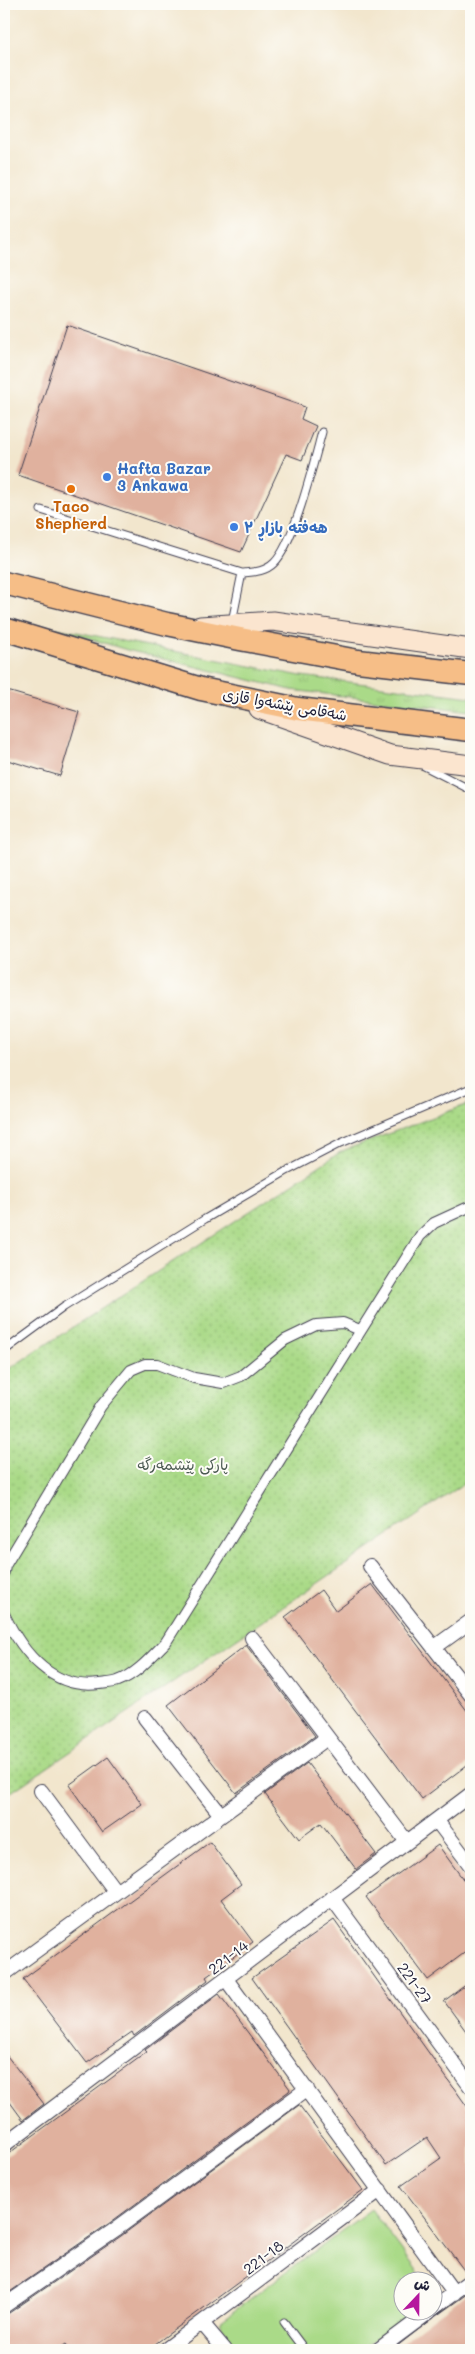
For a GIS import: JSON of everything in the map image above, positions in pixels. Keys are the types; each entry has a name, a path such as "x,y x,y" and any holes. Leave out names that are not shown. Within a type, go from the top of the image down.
{"highway":[{"path":"4,572 160,622"},
{"path":"4,583 160,622 358,661 471,674"},
{"name":"شەقامی پێشەوا قازی","path":"4,629 201,689 298,709 471,730"},
{"name":"شەقامی پێشەوا قازی","path":"4,639 102,659"}],"main road":[{"path":"160,622 193,626 273,621 471,649"},
{"path":"201,689 390,755 471,765"}],"street":[{"path":"4,1614 15,1638 26,1652 53,1676 87,1685 118,1681 145,1664 166,1642 420,1236 434,1223 471,1206"},
{"path":"4,1572 10,1558 101,1406 131,1370 145,1364 157,1364 194,1378 223,1383 241,1376 285,1340 316,1325 343,1323 360,1330"},
{"path":"370,1566 471,1695"},
{"path":"435,1647 471,1620"},
{"path":"252,1638 407,1842"},
{"path":"145,1718 221,1815"},
{"path":"4,1974 327,1738"},
{"path":"41,1791 116,1892"},
{"name":"221-14","path":"4,2145 471,1794"},
{"path":"437,1820 471,1866"},
{"name":"221-27","path":"332,1898 471,2087"},
{"path":"226,1979 454,2293"},
{"path":"4,2306 116,2230 307,2090"},
{"name":"221-18","path":"165,2350 380,2190"},
{"path":"442,2302 471,2280"},
{"path":"378,2350 416,2322"},
{"path":"202,2323 225,2350"}],"lane":[{"path":"41,510 242,573 259,572 274,563 287,542 307,486 322,432"},
{"path":"231,624 242,573"},
{"path":"390,755 429,768 471,790"},
{"path":"4,1351 64,1307 285,1172 341,1143 471,1088"},
{"path":"284,2322 305,2350"}],"green space":[{"path":"56,628 301,676 471,697 471,711 291,690 127,650"},
{"name":"پارکی پێشمەرگە","path":"471,1103 471,1479 4,1797 4,1372 342,1151"},
{"path":"371,2209 418,2272 392,2272 392,2322 399,2322 361,2350 239,2350 219,2322"}],"building":[{"path":"67,325 305,407 301,419 316,426 302,460 286,454 241,552 18,475"},
{"path":"4,690 79,712 60,776 4,759"},
{"path":"372,1584 471,1716 471,1762 422,1799 285,1617 321,1590 336,1611"},
{"path":"246,1645 315,1736 236,1793 168,1705"},
{"path":"108,1757 142,1804 102,1832 69,1785"},
{"path":"307,1763 376,1854 356,1869 321,1823 299,1839 265,1794"},
{"path":"210,1842 241,1884 221,1899 253,1942 206,1977 208,1980 134,2036 132,2032 87,2063 23,1979"},
{"path":"438,1845 471,1890 471,1948 428,1980 366,1897"},
{"path":"334,1920 471,2112 471,2271 466,2273 401,2186 441,2158 427,2137 386,2165 252,1978"},
{"path":"471,1981 471,2038 444,2001"},
{"path":"219,1994 290,2089 289,2091 111,2222 4,2296 4,2157 147,2052 145,2050"},
{"path":"4,2052 44,2104 23,2120 4,2094"},
{"path":"299,2105 363,2190 147,2350 71,2350 66,2344 57,2350 4,2350 4,2315 121,2236"},
{"path":"471,2291 471,2350 392,2350 428,2322 442,2322 442,2312"}],"place":[{"name":"Hafta Bazar 3 Ankawa","path":"107,477"},
{"name":"Taco Shepherd","path":"71,489"},
{"name":"هەفتە بازاڕ ٣","path":"234,527"}]}
